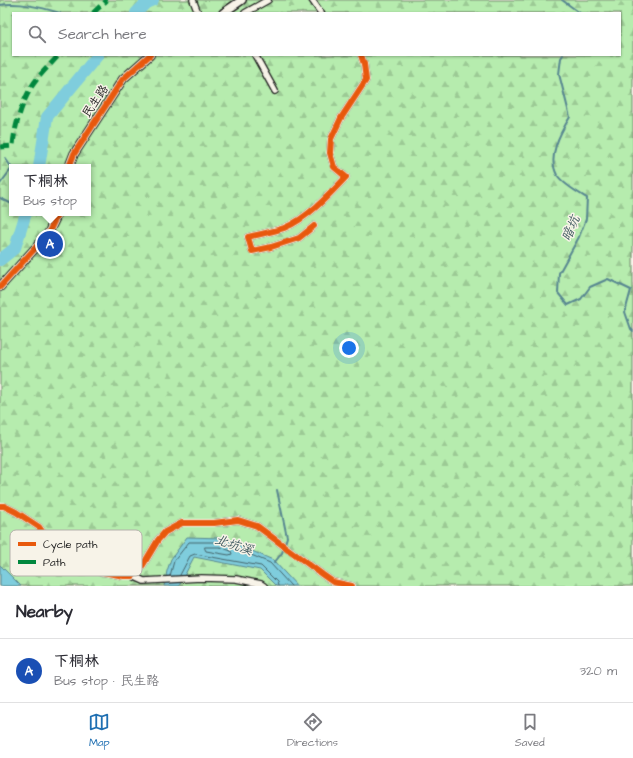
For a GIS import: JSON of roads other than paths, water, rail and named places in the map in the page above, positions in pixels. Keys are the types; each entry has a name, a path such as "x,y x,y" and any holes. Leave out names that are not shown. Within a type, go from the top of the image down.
{"street":[{"path":"193,0 197,11"},
{"path":"224,12 242,0"},
{"path":"247,12 268,0"},
{"path":"312,0 320,12"},
{"name":"民生路","path":"70,164 78,148 123,79 149,56"},
{"path":"256,56 275,91"},
{"path":"314,226 299,238 252,251 248,237 284,228 307,214 330,194 346,177 334,166 330,153 331,140 341,118 366,80 361,56"},
{"path":"0,287 48,234 57,216"},
{"path":"0,506 4,506 16,512 39,527 41,530"},
{"path":"142,566 158,540 165,532 182,522 214,523 238,520 257,526 333,582 352,586"},
{"path":"124,576 133,576 144,581 193,578 236,579 261,584 264,586"}],"water":[{"name":"北坑溪","path":"187,537 222,538 273,560 297,586 276,586 260,570 194,557 179,586 164,586 171,559"},
{"path":"0,565 21,586 0,586"}],"waterway":[{"path":"137,12 146,3 153,0"},
{"name":"暗坑","path":"562,0 579,12"},
{"path":"0,5 15,4 56,12"},
{"path":"39,164 47,117 97,56"},
{"name":"暗坑","path":"562,56 559,74 570,117 562,130 556,145 553,161 554,168 557,175 563,182 587,198 586,219 579,237 559,273 558,293 568,305 581,299 590,287 608,279 631,290 625,312 633,331"},
{"path":"5,158 9,164"},
{"path":"0,184 9,172"},
{"path":"0,198 9,202"},
{"path":"0,260 15,248 25,216"},
{"path":"274,563 282,553 287,537 277,490"}],"place":[{"name":"下桐林","path":"50,244"}]}
